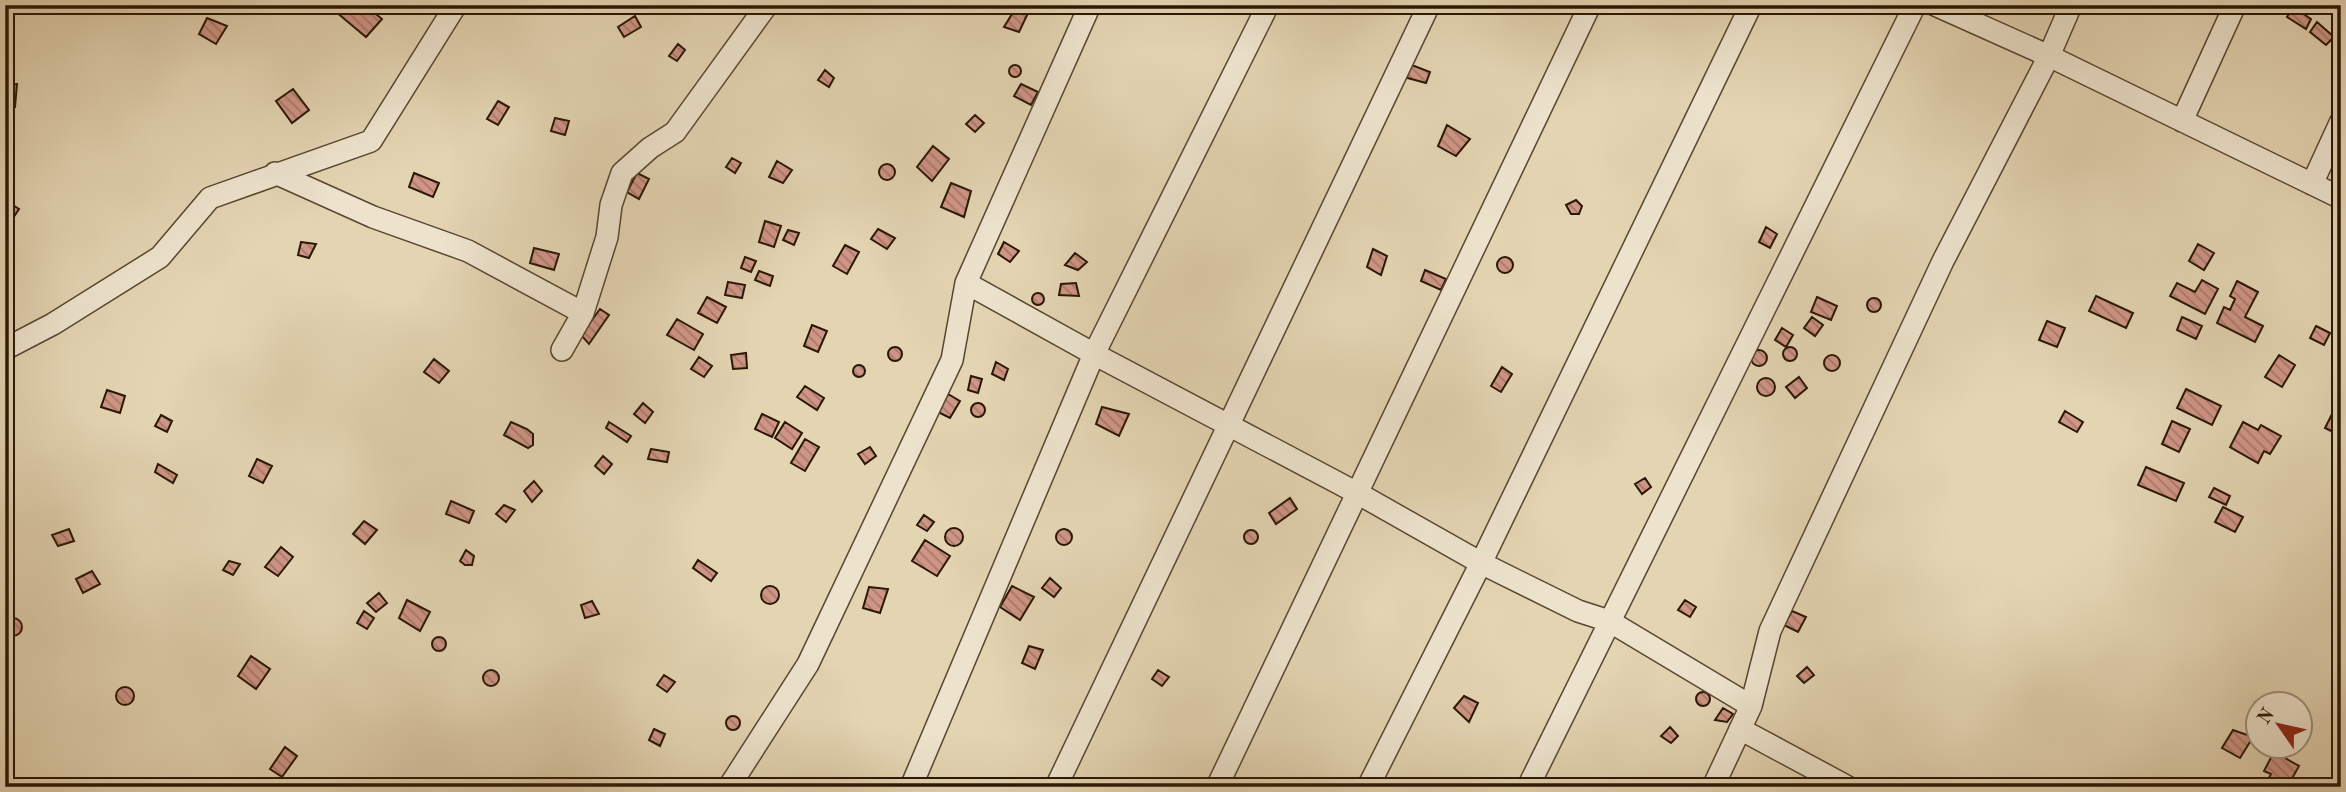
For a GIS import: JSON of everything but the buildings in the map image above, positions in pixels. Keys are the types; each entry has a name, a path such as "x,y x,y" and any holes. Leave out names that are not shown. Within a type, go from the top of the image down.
{"street":[{"path":"5,349 53,324 160,257 210,198 371,141 456,5"},
{"path":"562,350 583,313 607,237 611,205 622,173 650,148 675,132 767,5"},
{"path":"734,785 808,664 952,360 966,283 1090,5"},
{"path":"911,787 1094,354 1268,5"},
{"path":"1056,787 1429,5"},
{"path":"1217,787 1590,5"},
{"path":"1368,787 1751,5"},
{"path":"1528,787 1915,5"},
{"path":"1936,5 2049,56 2341,198"},
{"path":"1713,787 1751,706 1770,631 1942,261 2049,56 2071,5"},
{"path":"2182,121 2235,5"},
{"path":"2312,184 2341,121"},
{"path":"275,173 373,217 468,251 583,313"},
{"path":"966,283 1359,494 1480,563 1578,611 1609,621 1751,706"},
{"path":"1740,729 1848,787"}]}
